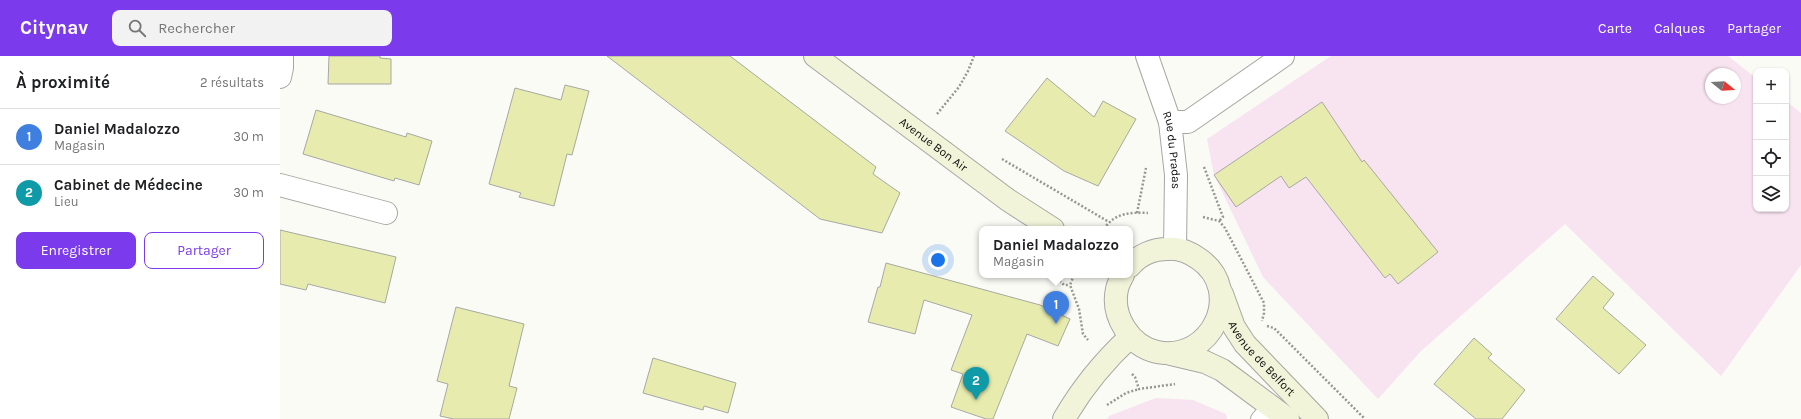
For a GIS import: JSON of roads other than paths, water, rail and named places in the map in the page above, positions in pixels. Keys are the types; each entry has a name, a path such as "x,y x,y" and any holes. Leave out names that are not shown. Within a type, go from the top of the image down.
{"main road":[{"name":"Avenue Bon Air","path":"816,56 1008,200 1048,226"},
{"path":"1133,264 1146,254 1160,249 1174,248"},
{"name":"Avenue de Belfort","path":"1174,248 1190,253 1203,262 1214,274 1234,327 1246,344 1317,419"},
{"path":"1122,278 1117,289 1116,306 1121,323 1130,337 1142,346 1156,352 1205,362 1222,370 1237,379 1264,413 1288,419"},
{"path":"1171,354 1186,351 1199,343 1210,333 1217,319 1221,304 1220,289"},
{"path":"1064,419 1078,395 1109,356 1130,337"}],"street":[{"path":"280,76 282,56"},
{"name":"Rue du Pradas","path":"1148,56 1170,122 1176,175 1174,248"},
{"path":"1170,122 1188,122 1283,56"},
{"path":"280,185 386,213"}],"place":[{"name":"Daniel Madalozzo","path":"1056,324"},
{"name":"Cabinet de Médecine","path":"976,400"}]}
